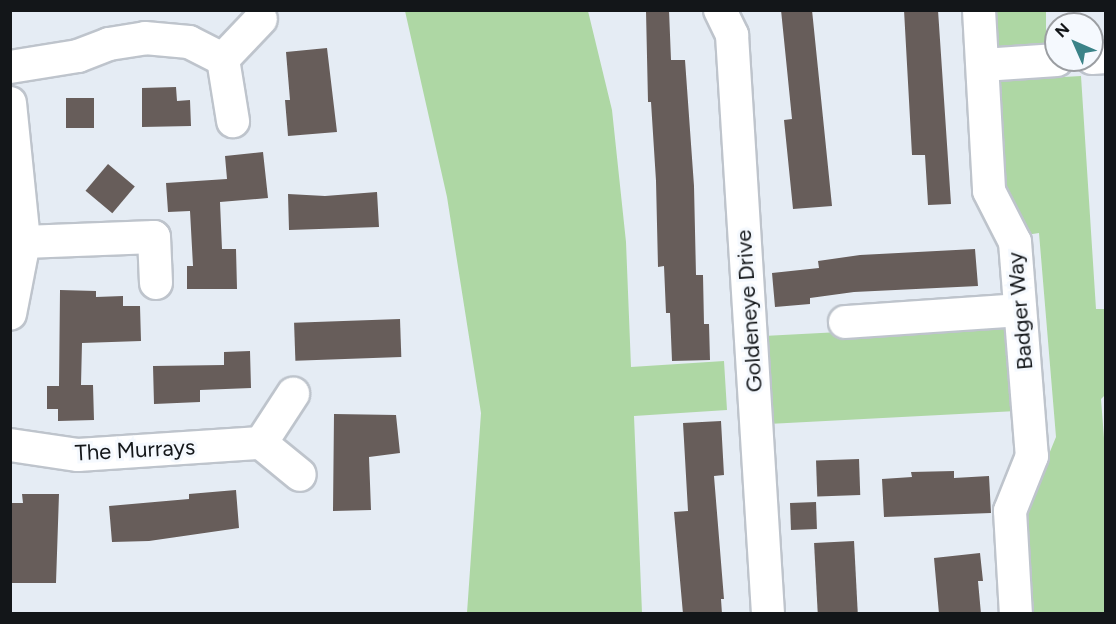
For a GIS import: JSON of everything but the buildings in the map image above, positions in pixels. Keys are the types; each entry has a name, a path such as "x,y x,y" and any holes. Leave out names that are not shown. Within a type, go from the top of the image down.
{"street":[{"name":"Goldeneye Drive","path":"720,10 732,35 768,614"},
{"name":"Badger Way","path":"979,10 988,191 1015,242 1032,456 1010,511 1016,614"},
{"path":"224,59 261,19"},
{"path":"10,68 78,56 109,44 145,38 189,42 224,59"},
{"path":"224,59 233,121"},
{"path":"983,65 1044,61"},
{"path":"10,103 16,201 24,242 10,314"},
{"path":"24,242 154,237 156,283"},
{"path":"844,322 1020,310"},
{"path":"293,394 261,443 300,476"},
{"name":"The Murrays","path":"10,445 78,455 261,443"}],"green space":[{"path":"405,11 588,11 612,110 626,242 631,367 724,361 727,410 634,416 642,613 467,613 481,413 447,197"},
{"path":"991,11 1046,11 1044,12 1044,47 991,47"},
{"path":"1081,76 1096,309 1106,309 1106,394 1101,399 1106,464 1105,613 1034,613 1026,510 1056,437 1039,233 1026,235 1004,191 996,81"},
{"path":"1012,323 1017,411 773,424 768,336"}]}
